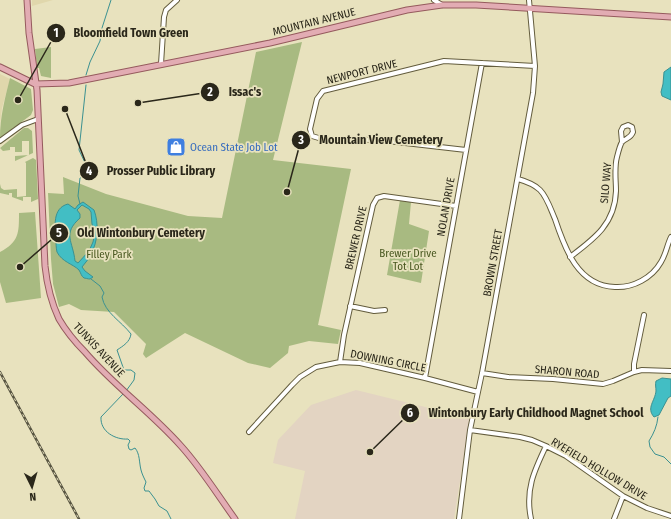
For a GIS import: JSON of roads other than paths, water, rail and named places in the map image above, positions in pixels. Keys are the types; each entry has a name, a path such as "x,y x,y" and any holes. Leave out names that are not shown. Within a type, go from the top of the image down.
{"main road":[{"name":"TUNXIS AVENUE","path":"27,0 38,119 45,266 48,289 52,304 66,331 95,364 180,445 195,462 235,519"},
{"name":"MOUNTAIN AVENUE","path":"35,84 78,82 270,43 407,10 442,5 476,5 671,17"},
{"path":"0,67 35,84"}],"street":[{"path":"161,64 164,17 166,10 177,0"},
{"path":"434,0 442,5"},
{"name":"BROWN STREET","path":"458,519 470,430 482,373 533,93 535,66 529,0"},
{"name":"NEWPORT DRIVE","path":"466,150 379,140 322,139 312,136 310,129 317,99 323,91 444,62 535,66"},
{"name":"NOLAN DRIVE","path":"424,378 482,63"},
{"path":"0,141 26,123 38,119"},
{"name":"SILO WAY","path":"570,257 597,236 611,215 616,192 616,165 622,142"},
{"path":"518,179 534,185 543,194 570,257 582,273 592,281 621,288 639,283 654,271 661,263 671,237"},
{"name":"BREWER DRIVE","path":"340,362 341,348 372,205 377,198 384,196 456,206"},
{"path":"350,306 374,311 385,310"},
{"path":"634,372 634,364 644,315"},
{"name":"DOWNING CIRCLE","path":"248,432 300,377 316,368 340,362 360,363 478,392"},
{"name":"SHARON ROAD","path":"482,373 508,377 553,379 603,384 613,382 634,372 651,369 671,370"},
{"name":"RYEFIELD HOLLOW DRIVE","path":"470,430 532,440 566,456 623,496 647,508 671,516"},
{"path":"531,519 528,499 529,490 533,474 546,446"},
{"path":"614,519 623,496"}],"water":[{"path":"671,67 671,100 662,96 661,92 664,72"},
{"path":"83,202 94,210 97,221 95,244 89,258 82,267 93,277 90,279 84,278 77,268 65,261 57,252 55,224 59,209 68,204 75,209","holes":["82,205 89,209 95,232 93,242 89,251 78,263 75,261 70,233 71,229 80,218 80,214 77,210"]},
{"path":"662,378 671,379 671,396 668,398 659,415 654,417 651,407 656,391 656,381"}],"waterway":[{"path":"86,75 90,62 100,41 102,28 111,0"},
{"path":"80,204 78,196 80,178 88,169 79,150 86,85"},
{"path":"91,279 100,286 104,293 102,297 106,308 131,334 128,342 117,350 124,370 131,370 135,373 134,380 126,391"},
{"path":"124,393 101,417 101,422 103,427 110,434 119,438 128,439 130,441 128,445 129,449 131,450 135,448 137,450 141,472 146,482 144,488 145,491 149,491 159,506 167,511 171,519"},
{"path":"658,417 655,429 649,441 650,447 655,454 664,457 671,464"}],"railway":[{"path":"0,372 79,519"}],"place":[{"name":"Bloomfield Town Green","path":"18,100"},
{"name":"Issac's","path":"138,103"},
{"name":"Prosser Public Library","path":"65,109"},
{"name":"Ocean State Job Lot","path":"176,147"},
{"name":"Mountain View Cemetery","path":"287,192"},
{"name":"Old Wintonbury Cemetery","path":"20,267"},
{"name":"Wintonbury Early Childhood Magnet School","path":"370,452"}],"park label":[{"name":"Filley Park","path":"109,254"},
{"name":"Brewer Drive Tot Lot","path":"408,259"}]}
